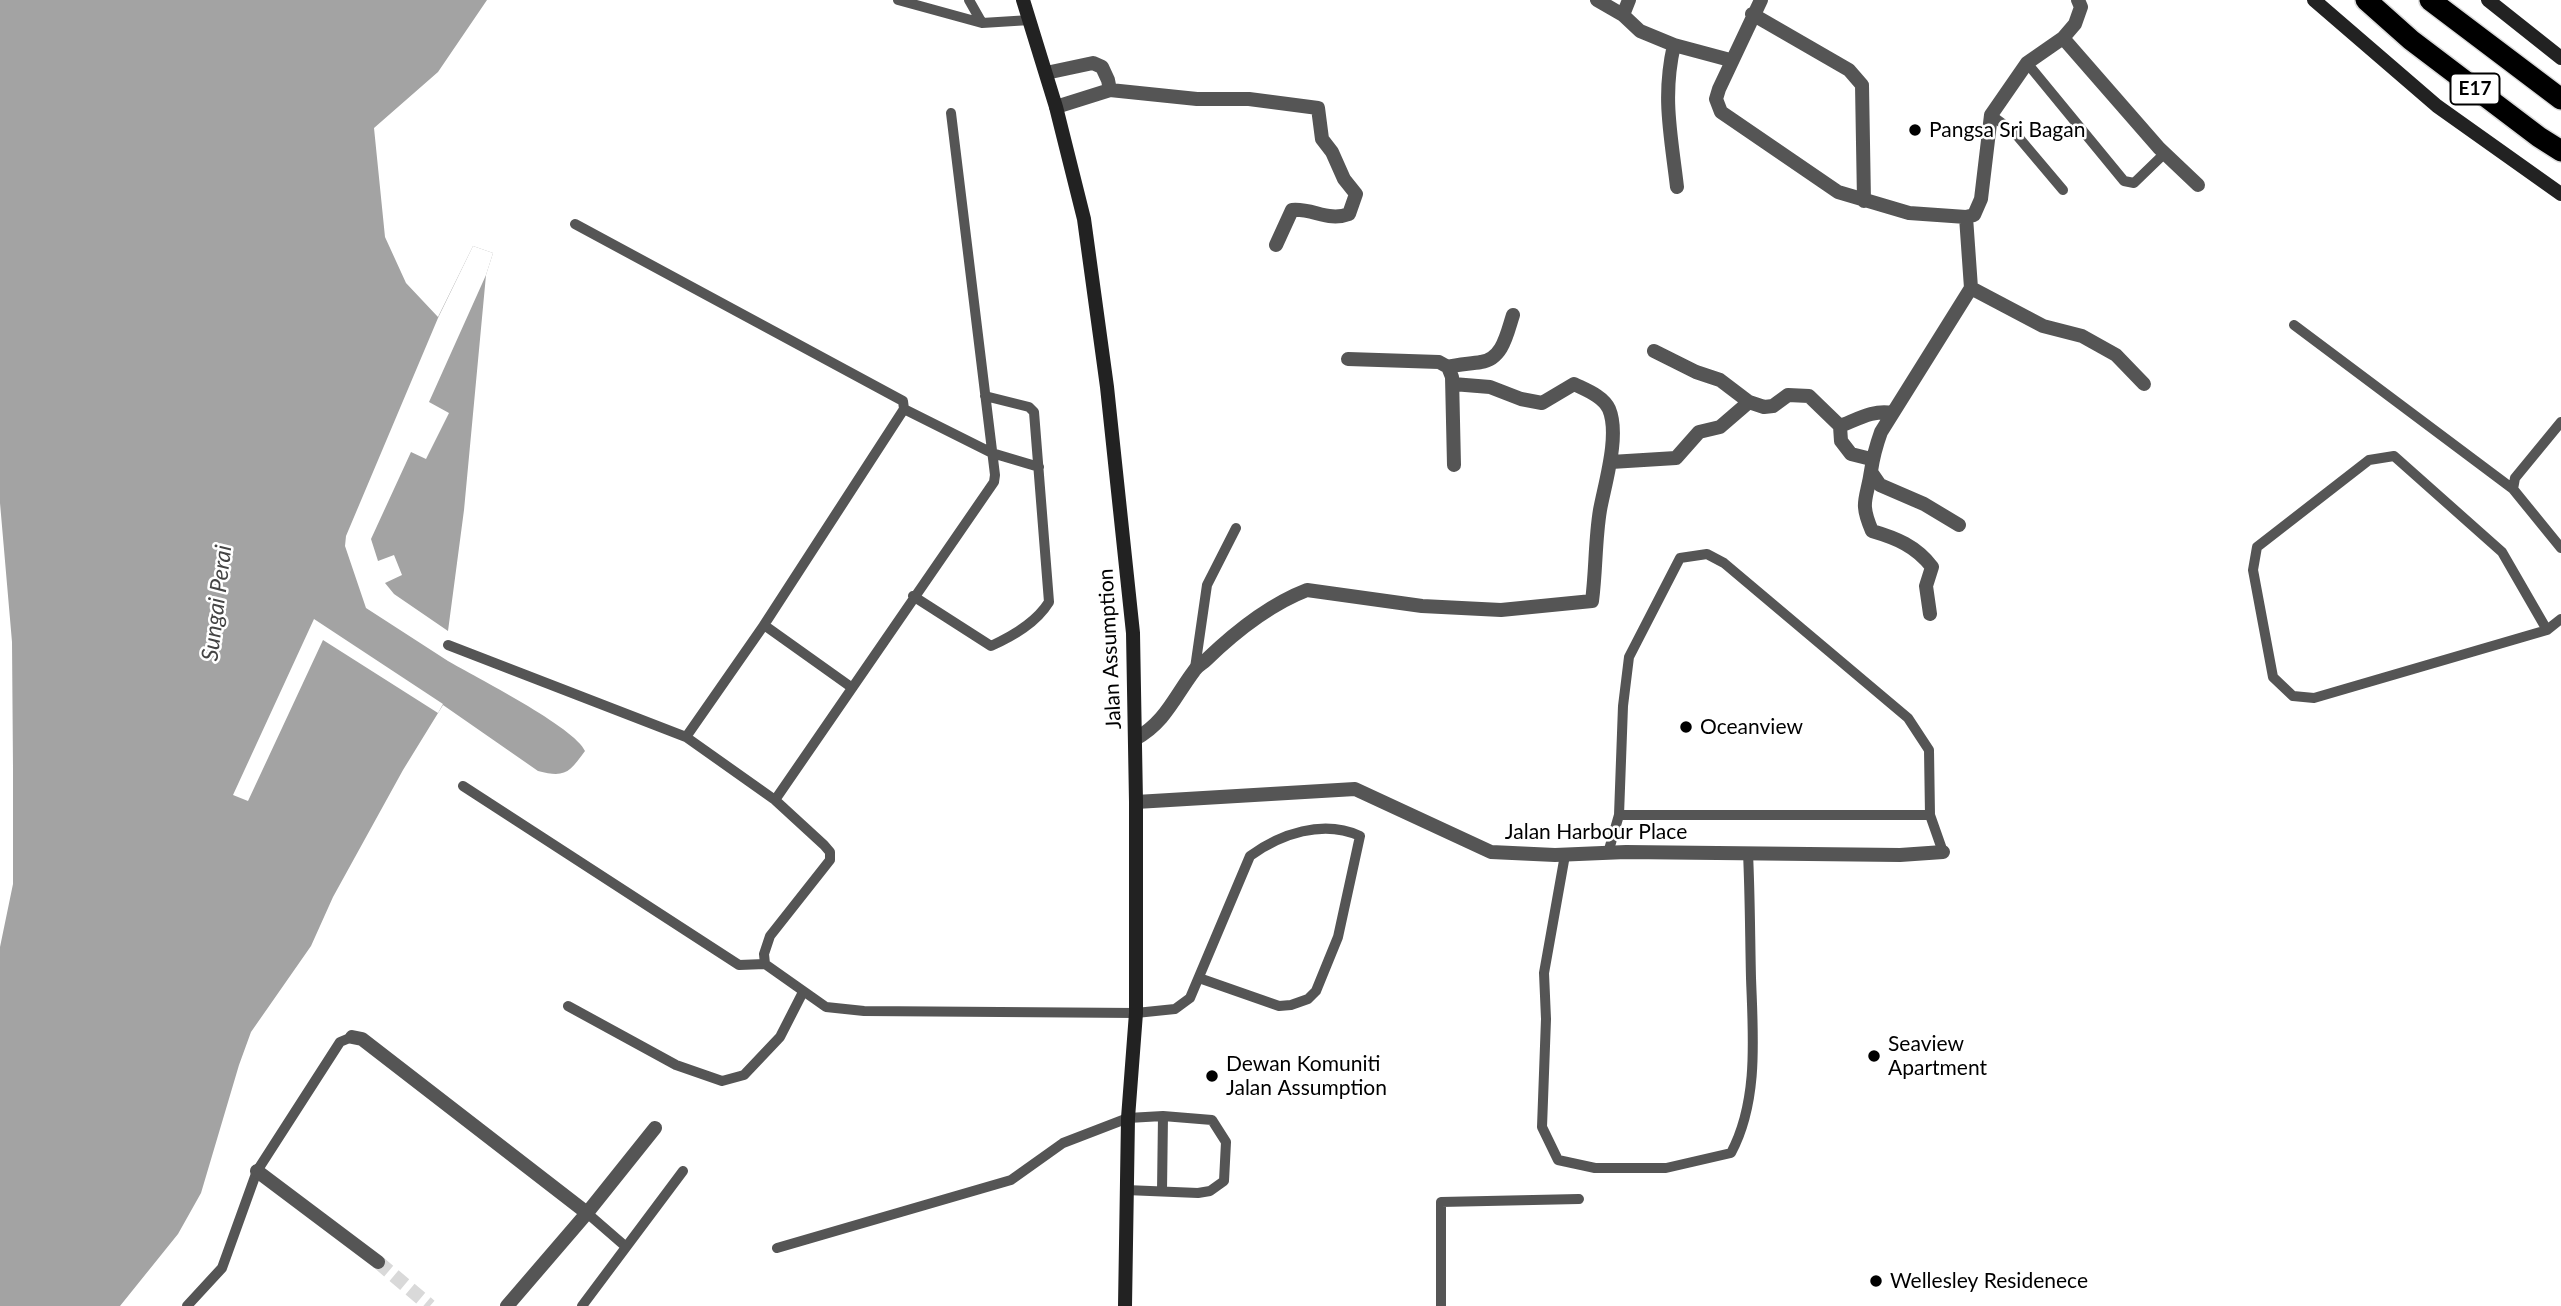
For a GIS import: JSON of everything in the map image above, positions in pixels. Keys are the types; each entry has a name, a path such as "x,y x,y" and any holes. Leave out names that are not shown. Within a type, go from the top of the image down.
{"highway":[{"name":"E17","path":"2366,0 2411,40 2558,151"},
{"name":"E17","path":"2437,5 2561,99"}],"street":[{"name":"Jalan Assumption","path":"1023,0 1056,107 1084,219 1107,387 1133,633 1136,739 1136,1013 1128,1118 1125,1306"},
{"path":"1597,0 1623,15 1640,31 1674,45 1730,60"},
{"path":"1623,15 1629,0"},
{"path":"1761,0 1730,60 1716,99 1721,112 1838,192 1909,213 1966,217 1974,215 1980,199 1991,115 2027,63 2063,38 2075,24 2081,7 2078,0"},
{"path":"2314,0 2437,106 2561,194"},
{"path":"2488,0 2561,58"},
{"path":"1752,14 1849,70 1862,85 1864,201"},
{"path":"2063,38 2165,153 2198,185"},
{"path":"1674,45 1666,100 1677,187"},
{"path":"1046,73 1093,63 1101,67 1110,90"},
{"path":"1056,107 1110,90 1197,99 1249,99 1318,108 1322,139 1332,152 1344,179 1356,194 1353,204 1349,214 1338,218 1301,209 1292,210 1276,245"},
{"path":"1930,614 1926,586 1932,567 1922,554 1897,538 1872,531 1866,517 1864,497 1881,432 1971,288 1966,217"},
{"path":"1971,288 2043,326 2082,336 2116,355 2144,384"},
{"path":"1348,359 1439,362 1448,367 1485,362 1494,358 1500,350 1513,315"},
{"path":"1654,351 1696,372 1720,380 1749,402 1764,407 1773,406 1788,395 1809,396 1840,426 1841,441 1851,454 1871,465 1880,485 1924,504 1959,525"},
{"path":"1448,367 1452,377 1454,465"},
{"path":"1136,739 1152,730 1176,701 1195,668 1219,646 1254,619 1291,596 1307,590 1422,606 1501,610 1592,601 1600,512 1611,462 1611,420 1608,407 1594,393 1574,384 1542,403 1521,399 1490,387 1452,384"},
{"path":"1611,462 1676,458 1699,432 1720,426 1749,402"},
{"path":"1840,426 1874,413 1892,413"},
{"name":"Jalan Harbour Place","path":"1136,803 1355,789 1491,852 1565,855 1900,855 1944,852"},
{"path":"352,1037 362,1039 587,1213"},
{"path":"507,1306 655,1128"},
{"path":"257,1171 378,1262"}],"lane":[{"path":"898,0 982,23 1030,20"},
{"path":"969,0 982,23"},
{"path":"2027,63 2124,181 2134,183 2165,153"},
{"path":"775,800 994,482 951,113"},
{"path":"1991,115 2014,132 2063,190"},
{"path":"575,224 903,401 904,409 764,625 686,737"},
{"path":"2294,325 2512,489 2561,548"},
{"path":"914,596 991,646 1023,629 1043,612 1049,602 1034,412 1029,407 985,396"},
{"path":"904,409 992,453 1039,467"},
{"path":"2512,489 2515,478 2561,422"},
{"path":"2547,630 2502,552 2394,456 2370,460 2258,547 2253,570 2273,677 2292,696 2314,698 2547,630 2561,619"},
{"path":"1195,668 1206,585 1236,528"},
{"path":"1608,853 1619,815 1623,706 1629,657 1680,558 1707,554 1724,563 1908,718 1929,750 1930,815 1944,852"},
{"path":"764,625 851,688"},
{"path":"448,645 686,737 775,800 824,845 830,852 830,860 770,936 764,954 765,964"},
{"path":"463,786 739,965 765,964 826,1007 864,1011 1136,1013 1175,1009 1190,999 1250,856 1269,842 1323,827 1360,836 1338,937 1316,991 1308,999 1279,1006 1199,978"},
{"path":"1619,815 1930,815"},
{"path":"1565,855 1544,974 1546,1019 1542,1127 1558,1160 1595,1168 1666,1168 1731,1153 1742,1133 1748,1101 1754,1032 1748,853"},
{"path":"568,1006 676,1065 722,1081 744,1075 780,1037 803,992"},
{"path":"187,1306 222,1268 257,1171 340,1042 352,1037"},
{"path":"1162,1191 1163,1116"},
{"path":"777,1248 1012,1180 1063,1143 1128,1118 1163,1116 1212,1120 1226,1142 1224,1181 1210,1191 1126,1190"},
{"path":"582,1306 683,1171"},
{"path":"1441,1306 1441,1202 1579,1199"},
{"path":"587,1213 625,1246"}],"water":[{"name":"Sungai Perai","path":"0,0 487,0 438,72 374,128 385,237 406,283 438,317 473,246 493,253 486,275 464,510 448,631 448,661 545,716 578,741 585,751 566,772 554,774 538,771 443,705 403,770 333,897 311,946 251,1032 201,1193 178,1234 120,1306 0,1306 0,947 13,884 13,769 12,642 0,503"}],"pier":[{"path":"473,246 493,253 486,275 429,402 449,413 426,459 411,452 371,539 378,561 394,555 402,575 385,583 394,594 448,631 448,661 366,608 345,546 346,536 438,318"},
{"path":"314,619 443,704 438,713 323,640 248,801 233,795"}],"tunnel":[{"path":"378,1262 430,1306"}],"place":[{"name":"Pangsa Sri Bagan","path":"1915,130"},
{"name":"Oceanview","path":"1686,727"},
{"name":"Seaview Apartment","path":"1874,1056"},
{"name":"Dewan Komuniti Jalan Assumption","path":"1212,1076"},
{"name":"Wellesley Residenece","path":"1876,1281"}]}
